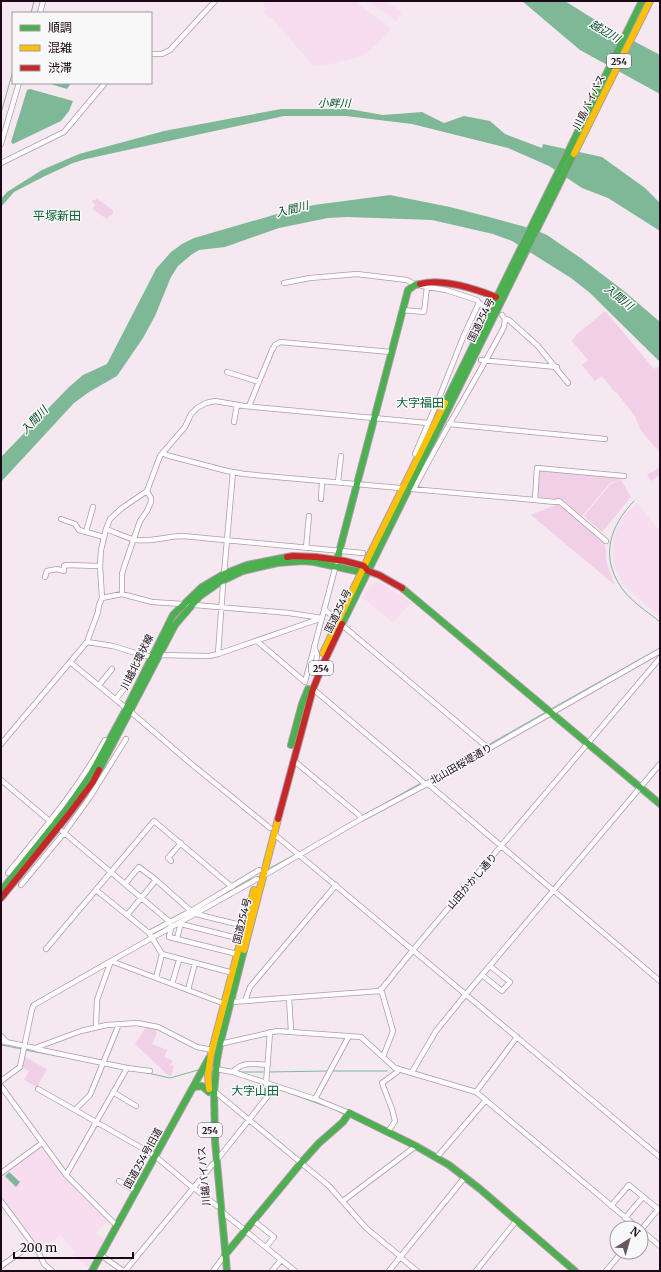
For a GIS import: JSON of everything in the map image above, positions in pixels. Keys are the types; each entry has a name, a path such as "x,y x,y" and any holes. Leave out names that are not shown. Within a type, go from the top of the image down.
{"main road":[{"name":"川島バイパス","path":"586,122 642,1"},
{"name":"川島バイパス","path":"552,190 650,1"},
{"name":"国道254号","path":"409,488 419,456 497,295 552,190"},
{"name":"国道254号","path":"212,1052 228,1003 232,973 244,926 274,834 313,689 364,570 409,488 504,296 552,190"},
{"path":"337,563 408,290 417,284 434,282 497,295"},
{"name":"川越北環状線","path":"1,898 93,782 114,746 152,656 173,615 202,587 224,574 247,565 293,556 316,557 364,570 379,575 399,586 552,712 660,804"},
{"name":"川越北環状線","path":"129,710 175,625 200,596 220,582 243,571 277,563 303,561 337,563"},
{"name":"国道254号","path":"215,1069 228,1003 260,878 259,870 302,704 315,669 340,623"},
{"name":"川越北環状線","path":"1,890 69,806 91,774 114,746"},
{"name":"川越バイパス","path":"212,1052 208,1074 211,1091 219,1209 227,1271"},
{"name":"国道254号旧道","path":"92,1271 212,1052"},
{"path":"194,1087 215,1069"},
{"name":"川越バイパス","path":"211,1091 215,1069"},
{"path":"194,1087 202,1086 211,1091"},
{"path":"224,1257 301,1163 319,1143 343,1122 349,1113 353,1113 437,1157 465,1177 575,1271"},
{"name":"川越バイパス","path":"223,1271 224,1257"}],"street":[{"path":"40,12 43,1"},
{"path":"152,54 162,54 170,50 215,1"},
{"path":"1,144 19,84"},
{"path":"1,163 64,132 104,84"},
{"path":"284,283 316,277 357,274 407,280 422,286 463,295 477,300 484,306"},
{"path":"402,310 424,312 427,287"},
{"path":"419,456 415,454 479,303"},
{"path":"409,488 462,404 484,360 504,327 503,317 510,320 533,340 568,383"},
{"path":"249,406 275,345 280,342 391,352"},
{"path":"484,360 556,368"},
{"path":"227,372 259,382"},
{"path":"1,744 87,642 102,598 100,566 101,550 106,529 112,517 147,491 157,462 163,452 185,427 191,414 196,408 206,403 215,401 237,405 428,423"},
{"path":"234,422 237,405"},
{"path":"449,424 605,439"},
{"path":"163,452 166,455 233,472 555,502 559,501 606,541"},
{"path":"338,482 341,456"},
{"path":"535,500 537,468 624,476"},
{"path":"224,574 233,472"},
{"path":"321,499 322,481"},
{"path":"122,594 122,574 133,539 140,521 151,502 151,498 147,491"},
{"path":"86,532 93,507"},
{"path":"306,548 309,516"},
{"path":"60,518 75,524 79,530 104,536"},
{"path":"106,529 133,539 146,540 170,536 183,536 363,553"},
{"path":"257,641 305,682 337,563"},
{"path":"46,577 47,571 64,571 64,566 100,566"},
{"path":"218,654 223,585 220,582"},
{"path":"102,598 122,594 152,602 289,613 322,618"},
{"path":"324,609 488,748"},
{"path":"159,655 209,656 218,654 322,618"},
{"path":"87,642 113,646 145,656 152,656"},
{"path":"314,644 317,655 315,669"},
{"name":"北山田桜堤通り","path":"171,925 181,923 361,819 426,784 660,651"},
{"name":"山田かかし通り","path":"381,989 412,950 502,846 660,658"},
{"path":"70,662 270,828"},
{"path":"99,685 112,669"},
{"path":"116,699 128,684"},
{"path":"313,689 502,846 660,981"},
{"path":"21,885 63,832 103,777 114,746 126,739"},
{"path":"8,873 51,822 86,773 105,740 114,746"},
{"path":"293,760 359,815 361,819"},
{"path":"412,1072 436,1031 552,890 660,764"},
{"path":"1,780 51,822"},
{"path":"46,949 154,820 232,887"},
{"path":"63,832 142,898 171,925"},
{"path":"274,834 660,1157"},
{"path":"171,861 168,858 181,843"},
{"path":"125,884 140,866 191,911"},
{"path":"1,1081 20,1067 32,1007 34,1005 171,925 191,911 259,870"},
{"path":"127,915 156,880"},
{"path":"245,1001 250,987 336,885"},
{"path":"96,890 151,936 162,954 179,960 232,973"},
{"path":"196,914 244,926"},
{"path":"177,939 181,923 241,939"},
{"path":"171,925 169,937 237,954"},
{"path":"156,978 162,954"},
{"path":"172,984 179,960"},
{"path":"111,961 188,990 228,1003 380,991 381,989 393,1031 383,1057"},
{"path":"96,1028 97,1000 111,961"},
{"path":"188,990 195,963"},
{"path":"482,975 502,991 510,982 490,966"},
{"path":"289,998 291,1031"},
{"path":"35,1048 81,1031 119,1024 137,1023 152,1025 197,1047 212,1052"},
{"path":"76,1110 90,1095 119,1024"},
{"path":"220,1044 277,1031 361,1037 395,1068 476,1092 628,1220"},
{"path":"266,1084 270,1032"},
{"path":"1,1036 8,1042"},
{"path":"315,1099 348,1036"},
{"path":"476,1092 517,1038"},
{"path":"1,1041 127,1068 150,1071"},
{"path":"233,1072 239,1066 245,1064 268,1065"},
{"path":"66,1175 127,1068"},
{"path":"215,1069 233,1072 315,1099 349,1113"},
{"path":"388,1132 395,1121 382,1083 399,1069"},
{"path":"1,1086 66,1175 117,1226"},
{"path":"102,1255 124,1271 194,1188 275,1087"},
{"path":"38,1089 156,1156 295,1271"},
{"path":"211,1091 249,1120 329,1186 366,1228 417,1271"},
{"path":"113,1092 136,1106"},
{"path":"437,1157 486,1100"},
{"path":"1,1173 42,1143"},
{"path":"343,1201 416,1146"},
{"path":"389,1271 465,1177"},
{"path":"118,1181 136,1191"},
{"path":"611,1206 628,1185 659,1208 649,1220"},
{"path":"625,1218 643,1196"},
{"path":"1,1201 38,1251 44,1264 52,1271"},
{"path":"476,1271 517,1220"},
{"path":"254,1221 274,1237 266,1247"},
{"path":"649,1237 660,1246"},
{"path":"1,1266 32,1244"},
{"path":"213,1271 224,1257"},
{"path":"272,1271 281,1260"},
{"path":"606,1271 615,1260"}],"shaded area":[{"path":"263,1 355,1 391,29 364,55 336,63 313,66 273,19 264,13 266,10"},
{"path":"369,1 386,1 402,13 396,21"},
{"path":"97,199 113,210 112,216 110,215 107,219 92,209 95,205 92,201"},
{"path":"605,311 654,369 660,365 660,453 640,429 635,416 602,376 595,381 582,365 588,360 572,341 576,335"},
{"path":"660,466 660,475 651,481 647,474 653,472"},
{"path":"540,470 619,477 620,480 610,483 582,516 560,498 537,497"},
{"path":"621,480 631,497 602,532 584,516 611,484"},
{"path":"637,503 660,532 660,617 623,585 616,571 613,557 613,543 616,531 622,519"},
{"path":"558,504 603,541 607,564 615,585 531,515"},
{"path":"377,581 411,602 393,623 362,597 368,586"},
{"path":"147,1026 158,1029 152,1044 167,1050 164,1057 173,1061 170,1065 174,1066 171,1076 168,1075 135,1044"},
{"path":"23,1056 47,1069 37,1087 24,1080 29,1071 21,1067"},
{"path":"41,1145 109,1219 96,1233 106,1241 90,1268 72,1255 75,1251 60,1235 40,1251 1,1198 1,1175"}],"water":[{"name":"越辺川","path":"522,1 565,1 600,23 660,55 660,94 580,50"},
{"path":"50,84 70,84 67,89"},
{"path":"30,89 73,101 69,111 61,121 13,144 11,142 27,90"},
{"path":"281,109 349,109 383,115 422,112 444,123 464,116 490,121 505,134 542,148 543,144 602,157 645,188 660,203 660,231 608,198 582,188 549,166 508,148 412,124 346,116 284,116 86,159 73,163 14,192 1,207 1,199 7,192 42,170 79,154 164,131"},
{"name":"入間川","path":"390,195 450,207 533,229 547,235 624,291 660,322 660,362 590,293 571,278 512,241 493,234 432,220 347,217 328,218 279,228 225,247 199,250 191,255 178,266 171,277 155,316 143,338 117,376 89,392 74,403 1,482 1,457 69,387 83,375 107,364 156,269 171,252 194,238 284,212 314,205"},
{"path":"9,1172 20,1182 16,1187 5,1176"}],"waterway":[{"path":"31,12 34,1"},
{"path":"1,113 12,74"},
{"path":"634,501 619,521 614,531 611,542 611,564 615,575 625,592 660,622"},
{"path":"551,709 660,648"},
{"path":"488,745 546,712"},
{"path":"424,782 484,748"},
{"path":"373,810 421,783"},
{"path":"270,868 296,854"},
{"path":"200,908 251,879"},
{"path":"172,924 185,917"},
{"path":"30,1010 31,1004 108,960"},
{"path":"1,1045 22,1049"},
{"path":"25,1050 63,1057"},
{"path":"143,1072 170,1078 198,1070"},
{"path":"269,1072 328,1071"},
{"path":"331,1071 387,1071"},
{"path":"239,1072 264,1072"},
{"path":"258,1083 265,1085"},
{"path":"275,1088 325,1106"},
{"path":"332,1108 345,1115"},
{"path":"442,1164 451,1170"}],"traffic: fast":[{"path":"445,403 642,1"},
{"path":"342,624 574,154"},
{"path":"337,560 408,290 415,285 420,284"},
{"path":"1,891 69,806 91,774 124,713 173,615 202,587 224,574 247,565 287,557"},
{"path":"99,770 175,625 200,596 220,582 243,571 277,563 303,561 361,572 365,571"},
{"path":"402,588 660,804"},
{"path":"291,745 302,704 308,689"},
{"path":"227,1271 215,1141 214,1092 220,1044 244,950"},
{"path":"92,1271 209,1058"},
{"path":"194,1087 202,1086 209,1092"},
{"path":"225,1255 301,1163 319,1143 343,1122 349,1113 416,1146 449,1165 480,1189 575,1271"}],"traffic: slow":[{"path":"574,154 650,1"},
{"path":"323,653 445,403"},
{"path":"244,950 278,819"},
{"path":"209,1089 208,1074 211,1054 254,890"}],"traffic: jam":[{"path":"420,284 439,282 449,283 496,297"},
{"path":"287,557 316,557 345,561 364,566 368,571 379,575 402,588"},
{"path":"278,819 313,689 342,624"},
{"path":"1,898 69,814 93,782 99,770"}],"district":[{"name":"平塚新田","path":"57,215"},
{"name":"大字福田","path":"420,402"},
{"name":"大字山田","path":"255,1090"}],"water label":[{"name":"小畔川","path":"334,103"}]}
